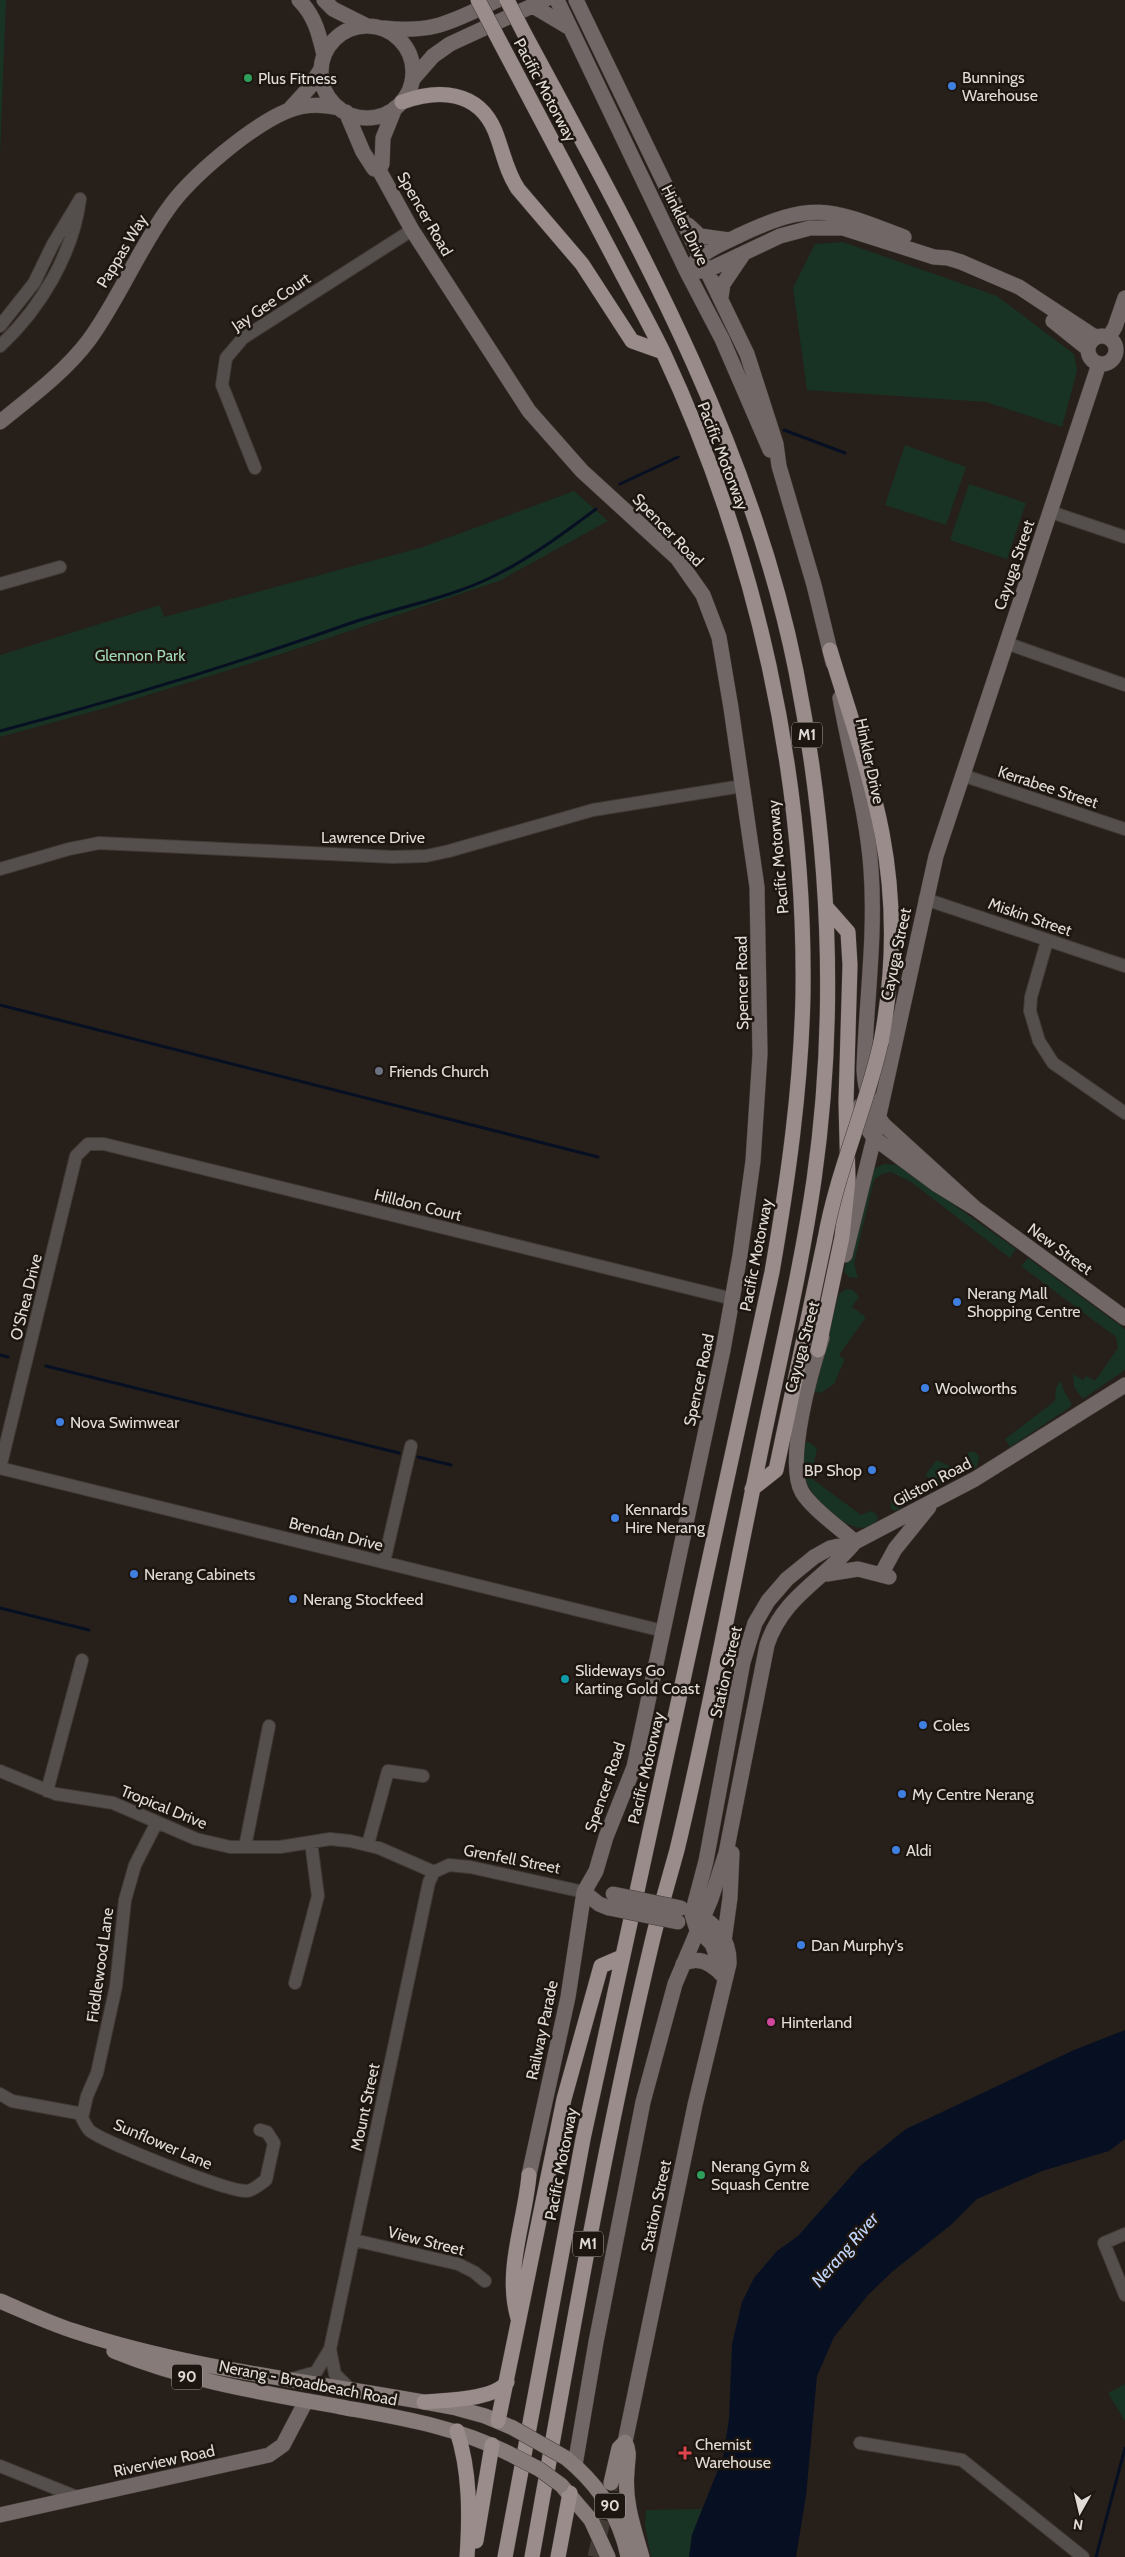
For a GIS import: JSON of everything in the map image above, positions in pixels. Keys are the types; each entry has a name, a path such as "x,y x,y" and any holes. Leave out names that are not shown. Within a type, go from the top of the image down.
{"highway":[{"name":"Pacific Motorway","path":"478,0 663,352 698,436 727,514 750,590 766,655 793,812 800,901 803,995 792,1145 772,1272 583,2139 505,2557"},
{"name":"Pacific Motorway","path":"507,0 682,333 719,419 748,497 768,560 795,667 818,808 826,907 826,1052 813,1183 798,1272 752,1489 711,1697 676,1851 654,1932 604,2162 532,2557"},
{"path":"399,105 433,93 458,96 479,108 494,130 510,177 582,264 632,341 663,352"},
{"path":"752,1489 776,1470 835,1194 866,1100 886,1014 890,957 890,918 885,854 874,796 830,650"},
{"path":"818,1350 842,1237 848,1167 846,1102 850,965 848,932 826,907"},
{"path":"498,2421 552,2154 581,2033 601,1966 622,1957"},
{"path":"519,2324 513,2298 513,2277 529,2175"},
{"path":"424,2402 491,2394 503,2388 507,2382"},
{"path":"457,2431 463,2456 468,2504 467,2557"},
{"path":"474,2557 492,2445"},
{"path":"558,2557 565,2489"}],"main road":[{"name":"Nerang - Broadbeach Road","path":"0,2301 122,2354 183,2376 424,2422 457,2431 492,2445 539,2469 565,2489"},
{"name":"Nerang - Broadbeach Road","path":"74,2332 216,2367 466,2410 513,2428 570,2461"},
{"path":"306,2401 310,2382"},
{"path":"492,2445 498,2421"},
{"path":"612,2483 619,2448 625,2442 629,2450 626,2474 627,2498 642,2557"},
{"path":"565,2489 570,2461"},
{"name":"90","path":"570,2461 597,2488 612,2510 628,2557"},
{"name":"90","path":"565,2489 591,2520 608,2557"}],"street":[{"path":"299,0 311,13 316,23 323,62 323,84 329,97 343,110 371,117 384,114 399,105 412,80 433,56 450,44 539,3 571,29"},
{"path":"324,0 333,9 391,32 401,41 409,52 413,66 412,80"},
{"path":"323,62 331,43 341,34 354,28 372,26 419,30 434,28 498,0"},
{"name":"Hinkler Drive","path":"557,0 687,272 722,339 768,446 779,466"},
{"name":"Hinkler Drive","path":"576,0 721,297 756,377 776,444 779,466 814,584 830,650 865,821 871,870 872,925 861,1112 867,1128 874,1138"},
{"path":"586,21 590,0"},
{"name":"Pappas Way","path":"0,422 47,384 89,340 168,208 192,182 241,140 288,111 310,88 323,62"},
{"path":"615,122 622,95"},
{"name":"Pappas Way","path":"288,111 323,104 343,110"},
{"name":"Spencer Road","path":"379,170 382,164 383,138 399,105"},
{"name":"Spencer Road","path":"343,110 363,152 374,169 379,170 412,230 516,393 545,431 582,471 677,558 703,595 719,637 758,887 760,1054 754,1162 733,1298 634,1767 606,1837 596,1871 584,1892"},
{"path":"0,326 34,283 70,212 80,199 76,225 40,300 18,330 0,346"},
{"path":"687,272 700,256 729,240 777,219 800,212 825,211 844,215 936,249 948,258 1019,287 1097,341 1115,344 1121,355 1111,361 1099,364 1089,357 1097,341 1115,327 1125,298"},
{"path":"685,223 700,236 729,240"},
{"path":"687,272 708,270 745,251 794,231 843,228 934,257 948,258"},
{"name":"Jay Gee Court","path":"255,468 222,385 226,358 243,338 412,230"},
{"path":"721,297 723,284 745,251"},
{"name":"Cayuga Street","path":"855,1542 808,1500 799,1486 796,1458 802,1419 818,1350 842,1268 879,1118 939,843 1099,364"},
{"path":"1051,512 1125,537"},
{"path":"0,584 60,567"},
{"path":"1006,644 1125,685"},
{"name":"Kerrabee Street","path":"962,775 1125,829"},
{"name":"Lawrence Drive","path":"0,869 69,849 106,843 393,857 426,856 601,808 742,786"},
{"name":"Miskin Street","path":"926,899 1125,966"},
{"path":"1047,941 1031,997 1030,1011 1040,1041 1053,1063 1125,1113"},
{"name":"Hinkler Drive","path":"864,1070 867,1094 879,1118"},
{"name":"New Street","path":"879,1118 975,1208"},
{"name":"New Street","path":"874,1138 936,1184 975,1208 1125,1318"},
{"name":"Hilldon Court","path":"94,1143 733,1298"},
{"name":"O'Shea Drive","path":"0,1468 76,1156 88,1144 94,1143"},
{"path":"866,1170 878,1160 898,1156"},
{"name":"Gilston Road","path":"1023,1449 1125,1373"},
{"name":"Gilston Road","path":"855,1542 975,1480 1125,1385"},
{"path":"384,1562 411,1446"},
{"name":"Brendan Drive","path":"0,1468 663,1631"},
{"path":"822,1575 853,1569 886,1574 911,1528 937,1499"},
{"name":"Station Street","path":"693,1919 722,1868 733,1823 762,1664 769,1638 794,1599 836,1564 855,1542"},
{"name":"Station Street","path":"693,1919 705,1866 743,1662 755,1624 771,1596 793,1573 830,1548 855,1542"},
{"path":"47,1791 82,1660"},
{"path":"246,1847 269,1726"},
{"name":"Tropical Drive","path":"0,1771 47,1791 113,1803 156,1824 196,1839 230,1847 280,1847 330,1839 368,1844 434,1872"},
{"path":"368,1844 388,1771 423,1776"},
{"path":"724,1941 730,1898 733,1823"},
{"name":"Fiddlewood Lane","path":"83,2114 87,2096 97,2074 116,1986 125,1900 135,1865 156,1824"},
{"path":"296,1983 318,1896 311,1842"},
{"name":"Grenfell Street","path":"434,1872 449,1864 470,1867 584,1892 599,1904 611,1901 693,1919"},
{"name":"Mount Street","path":"292,2379 314,2373 330,2349 428,1882 434,1872"},
{"name":"Railway Parade","path":"529,2175 568,1997 584,1892"},
{"path":"570,2461 596,2342 643,2102 656,2049 683,1964 693,1919"},
{"path":"693,1919 712,1944 725,1978"},
{"name":"Station Street","path":"625,2442 695,2105 729,1961 720,1931 693,1919"},
{"path":"683,1964 693,1960 704,1961 718,1969 725,1978"},
{"path":"0,2094 12,2100 83,2114"},
{"name":"Sunflower Lane","path":"83,2114 82,2118 90,2130 99,2135 186,2173 232,2190 248,2191 266,2180 274,2143 267,2132 260,2130"},
{"path":"1125,2234 1104,2243 1125,2295"},
{"name":"View Street","path":"354,2240 458,2264 485,2281"},
{"name":"Mount Street","path":"330,2349 335,2374 351,2390"},
{"name":"Riverview Road","path":"0,2515 269,2455 283,2445 306,2401"},
{"path":"860,2443 962,2460 1083,2557"},
{"path":"0,2466 77,2497"}],"green space":[{"path":"0,0 6,0 0,157"},
{"path":"843,242 997,296 1074,354 1077,371 1062,427 986,402 807,390 793,288 815,244"},
{"path":"905,445 966,467 946,525 885,505"},
{"path":"969,484 1026,503 1007,559 950,540"},
{"name":"Glennon Park","path":"574,491 608,521 499,581 281,654 106,708 0,737 0,655 160,605 164,617 423,547"},
{"path":"884,1164 898,1165 1016,1249 1010,1258 911,1182 891,1172 882,1174 874,1180 854,1263 858,1278 849,1277 844,1272 869,1177 873,1169"},
{"path":"1028,1258 1125,1329 1125,1370 1083,1399 1074,1387 1073,1374 1083,1380 1086,1376 1095,1381 1118,1348 1116,1337 1021,1266"},
{"path":"846,1289 853,1290 859,1297 852,1307 866,1317 839,1355 845,1359 834,1384 821,1393 813,1391 839,1294"},
{"path":"1061,1380 1064,1391 1072,1404 1069,1408 1010,1447 1005,1439 1055,1401 1056,1388"},
{"path":"807,1441 817,1448 811,1478 861,1515 870,1511 875,1513 878,1518 869,1527 855,1527 840,1520 825,1508 812,1492 804,1475 801,1457"},
{"path":"969,1452 975,1452 979,1456 977,1467 939,1486 925,1475 937,1460 956,1469"},
{"path":"922,1485 925,1490 924,1495 895,1511 891,1509 891,1499"},
{"path":"1125,2384 1125,2421 1108,2393"},
{"path":"702,2509 692,2535 689,2557 651,2557 645,2526 646,2510"}],"water":[{"name":"Nerang River","path":"1125,2030 1125,2139 1109,2151 1042,2171 977,2199 952,2224 893,2271 868,2295 834,2337 817,2376 806,2496 796,2557 689,2557 692,2535 723,2457 729,2419 732,2344 742,2302 754,2278 777,2251 798,2236 860,2166 906,2129 1074,2050"}],"waterway":[{"path":"784,430 845,453"},
{"path":"620,484 678,457"},
{"path":"0,731 175,681 262,654 366,618 421,603 475,585 533,554 596,509"},
{"path":"0,1005 598,1157"},
{"path":"0,1355 8,1357"},
{"path":"46,1366 399,1453"},
{"path":"418,1457 451,1465"},
{"path":"0,1608 89,1630"},
{"path":"1096,2557 1125,2448"}],"tunnel":[{"path":"595,2557 611,2483"}],"place":[{"name":"Plus Fitness","path":"248,78"},
{"name":"Bunnings Warehouse","path":"952,86"},
{"name":"Friends Church","path":"379,1071"},
{"name":"Nerang Mall Shopping Centre","path":"957,1302"},
{"name":"Woolworths","path":"925,1388"},
{"name":"Nova Swimwear","path":"60,1422"},
{"name":"BP Shop","path":"872,1470"},
{"name":"Kennards Hire Nerang","path":"615,1518"},
{"name":"Nerang Cabinets","path":"134,1574"},
{"name":"Nerang Stockfeed","path":"293,1599"},
{"name":"Slideways Go Karting Gold Coast","path":"565,1679"},
{"name":"Coles","path":"923,1725"},
{"name":"My Centre Nerang","path":"902,1794"},
{"name":"Aldi","path":"896,1850"},
{"name":"Dan Murphy's","path":"801,1945"},
{"name":"Hinterland","path":"771,2022"},
{"name":"Nerang Gym & Squash Centre","path":"701,2175"},
{"name":"Chemist Warehouse","path":"685,2453"}]}
